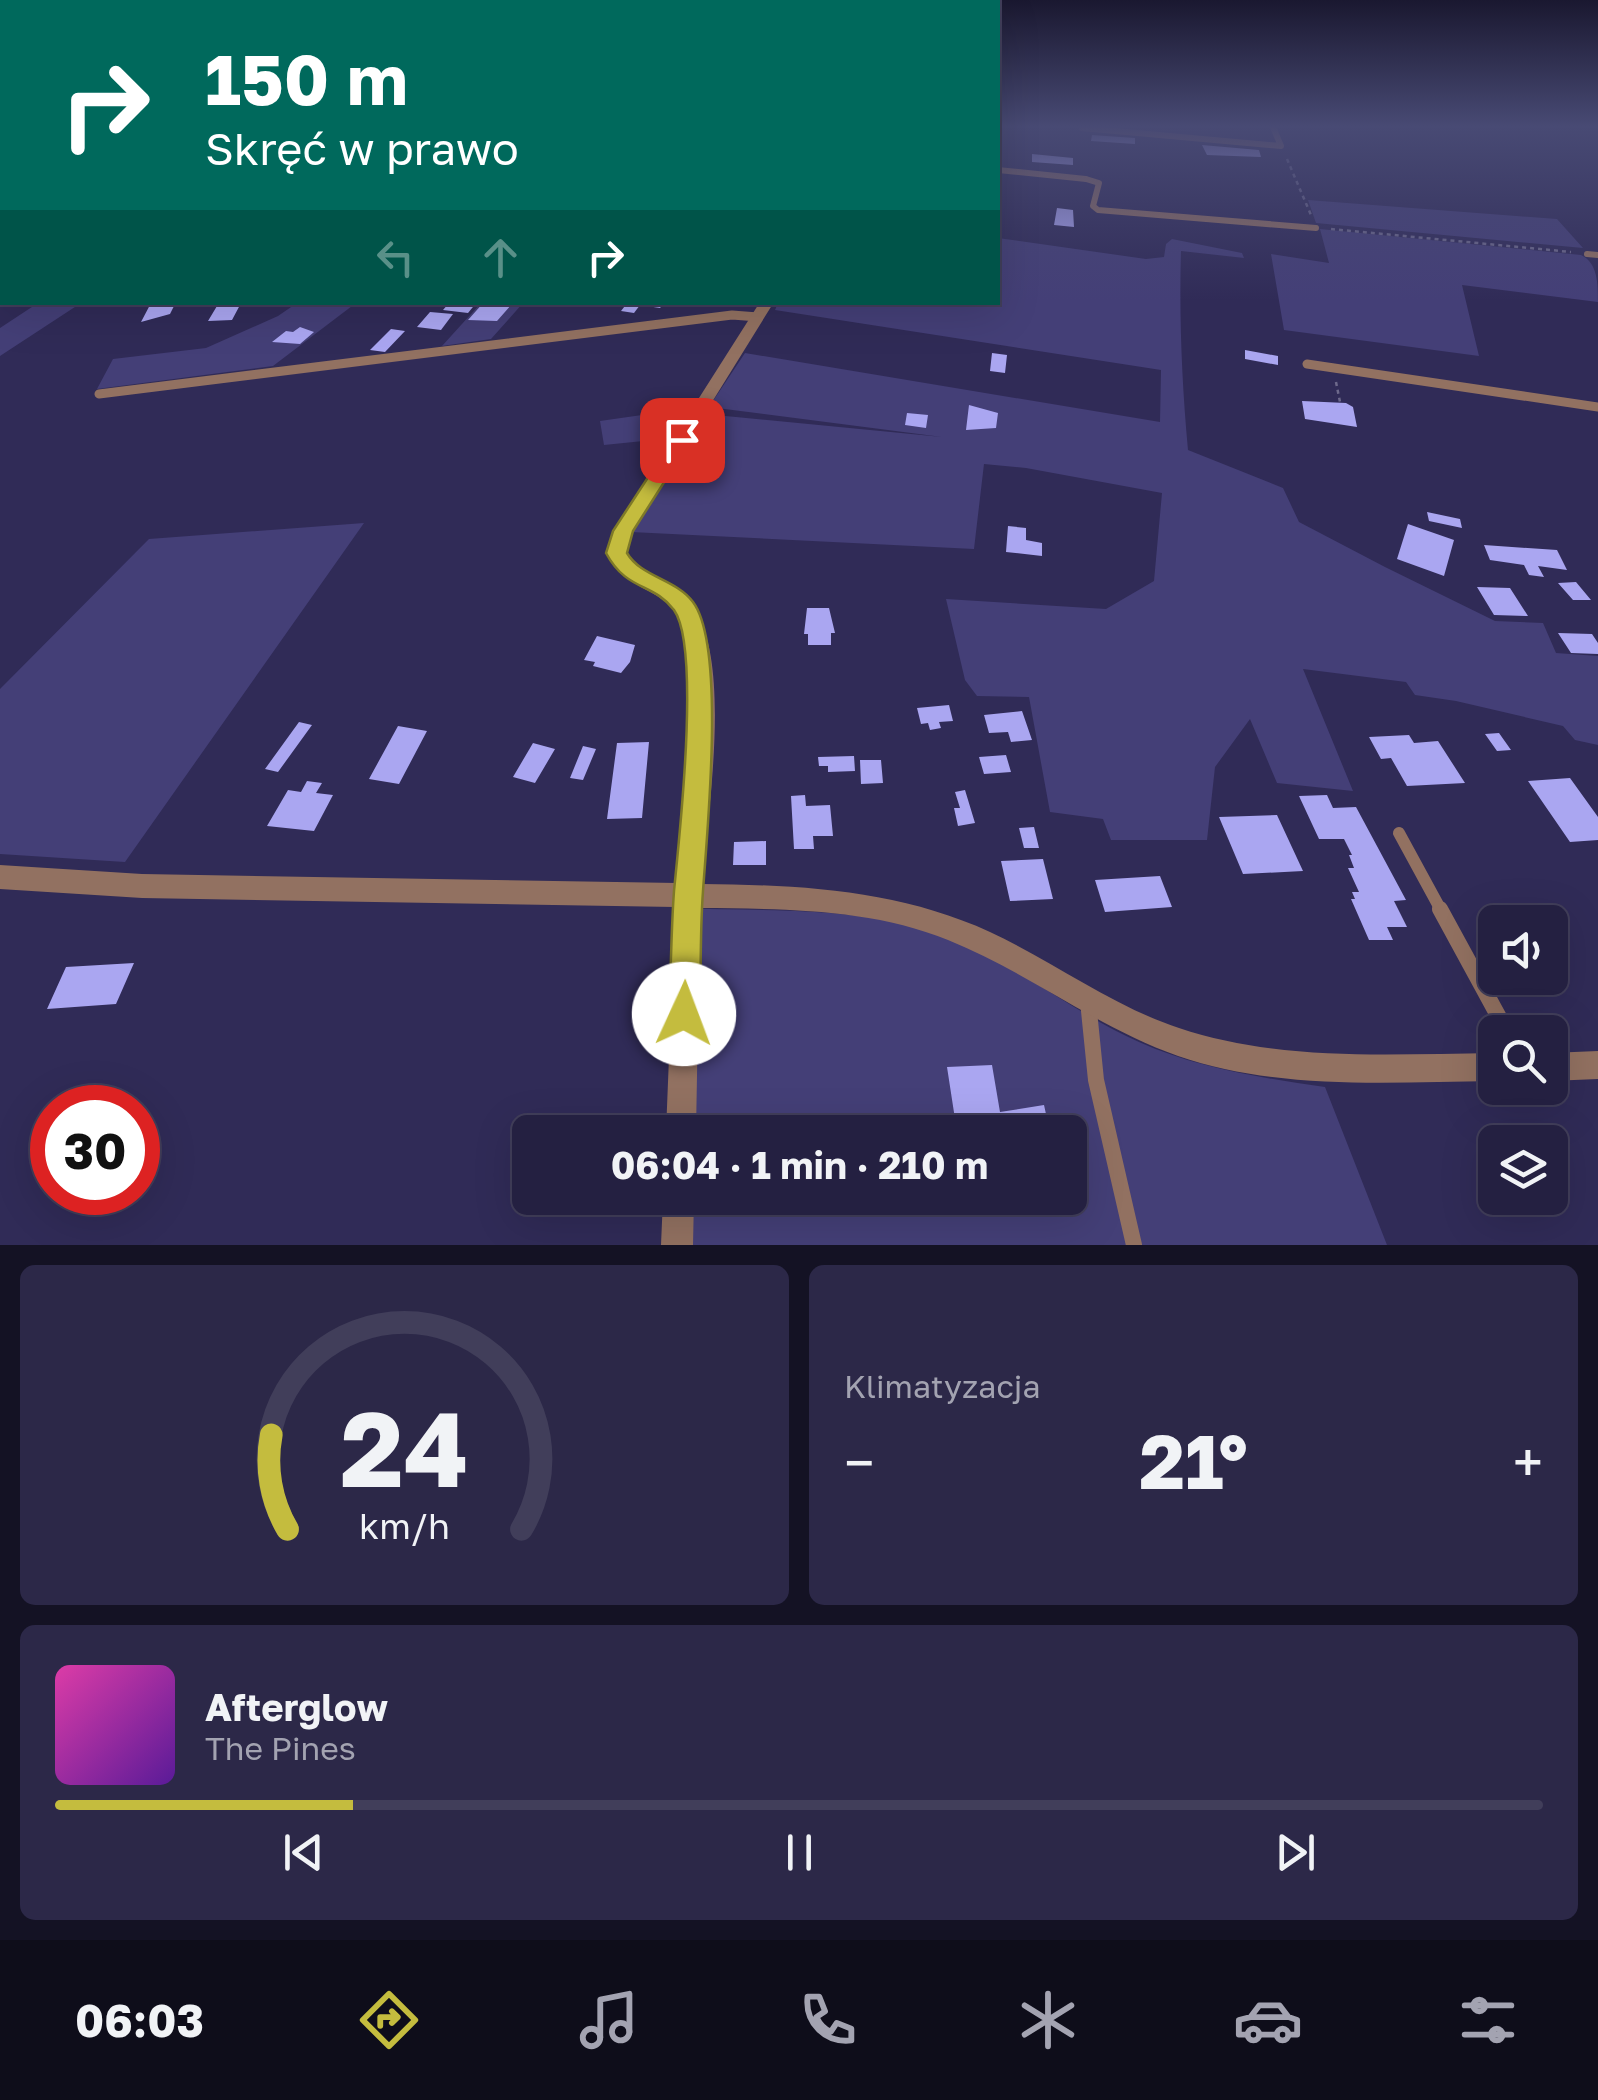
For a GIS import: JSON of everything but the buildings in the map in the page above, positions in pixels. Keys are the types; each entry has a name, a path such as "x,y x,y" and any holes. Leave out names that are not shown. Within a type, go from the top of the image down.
{"street":[{"path":"682,1115 688,894 700,732 696,636 685,607 672,595 620,565 617,546 763,310"},
{"path":"0,878 142,886 804,898 920,917 961,932 1088,1001 1178,1042 1257,1060 1338,1066 1478,1067"},
{"path":"1568,1066 1598,1065"},
{"path":"677,1245 678,1215"}],"lane":[{"path":"1098,185 1093,206 1104,212 1316,228"},
{"path":"1586,254 1598,254"},
{"path":"100,394 763,310"},
{"path":"1307,364 1598,407"},
{"path":"1398,833 1498,1015"},
{"path":"1088,1001 1096,1080 1134,1245"}],"path":[{"path":"1298,185 1316,228 1586,254"}],"shaded area":[{"path":"1308,200 1557,219 1583,248 1316,223"},
{"path":"1320,229 1581,255 1594,269 1598,302 1462,285 1479,356 1284,330 1271,254 1329,263"},
{"path":"1000,238 1146,259 1164,257 1166,244 1172,239 1242,253 1244,258 1181,251 1188,450 1283,488 1299,522 1495,621 1543,623 1556,653 1598,656 1598,745 1575,740 1563,726 1415,695 1406,682 1303,669 1353,791 1277,783 1250,719 1215,767 1207,840 1111,840 1103,819 1050,812 1029,697 977,696 965,680 946,599 1106,609 1154,581 1162,493 984,464 974,549 631,532 705,414 942,437 709,407 745,353 1160,422 1161,370 775,310 777,305 1000,305"},
{"path":"35,305 78,305 0,356 0,328"},
{"path":"294,305 352,306 273,366 97,389 113,359 206,348"},
{"path":"479,305 521,305 491,339 442,346"},
{"path":"684,409 663,439 604,445 600,421"},
{"path":"364,523 125,862 0,854 0,689 149,539"},
{"path":"678,908 824,913 896,922 965,944 1095,1019 1161,1051 1230,1071 1325,1087 1387,1245 664,1245 665,1215 1087,1215 1087,1115 669,1115"}],"route":[{"path":"682,440 623,531 616,553 626,570 663,589 685,607 698,646 698,782 688,894 684,1014"}]}
